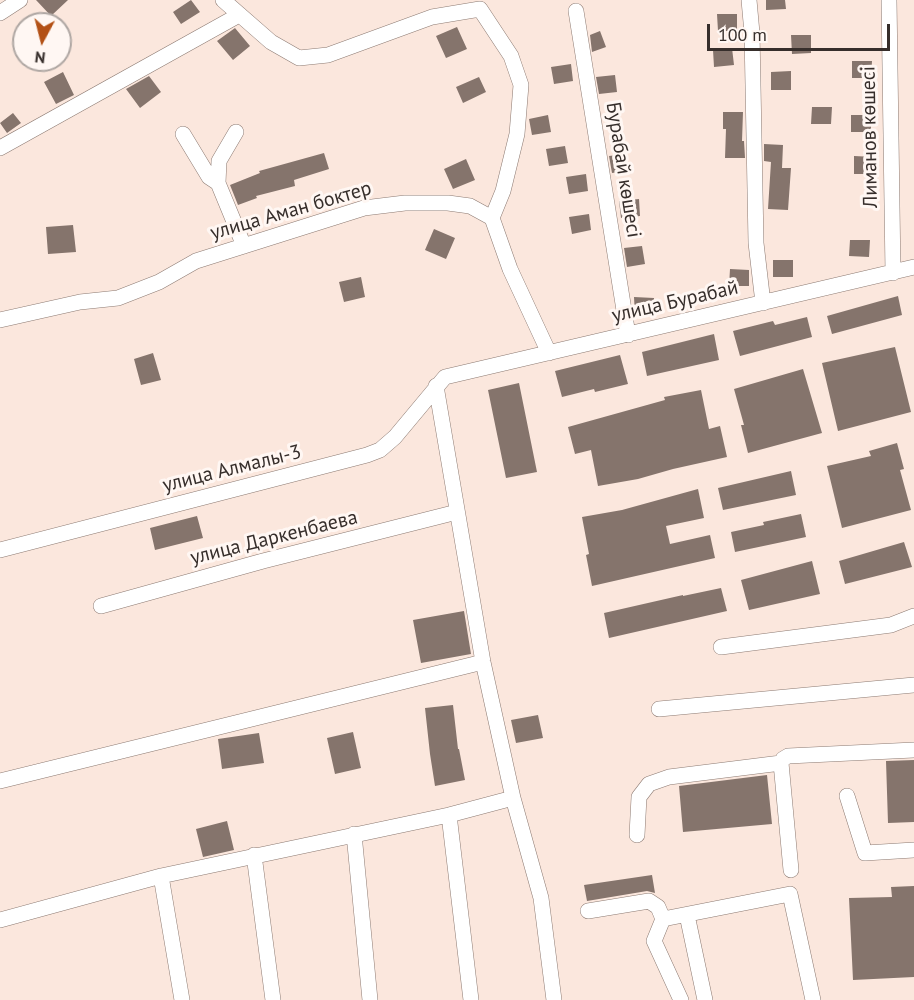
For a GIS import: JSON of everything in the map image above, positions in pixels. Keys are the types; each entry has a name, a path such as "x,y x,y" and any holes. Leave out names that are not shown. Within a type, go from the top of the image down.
{"street":[{"path":"0,13 20,0"},
{"path":"223,0 271,42 299,58 328,55 432,17 480,9 511,56 521,85 517,134 503,191 492,218 510,269 549,353"},
{"path":"749,0 753,45 756,243 763,303"},
{"name":"Лиманов көшесі","path":"889,0 893,273"},
{"name":"Бурабай көшесі","path":"576,12 628,334"},
{"path":"0,148 240,15"},
{"path":"236,132 219,162 218,183 244,246"},
{"path":"183,134 209,177 218,183"},
{"name":"улица Аман боктер","path":"0,320 80,302 118,298 159,282 196,261 364,208 448,203 470,206 492,218"},
{"name":"улица Бурабай","path":"440,382 549,353 914,267"},
{"path":"440,382 457,512 483,662 513,798 541,898 554,1000"},
{"name":"улица Алмалы-3","path":"0,550 367,455 380,450 395,437 440,382"},
{"name":"улица Даркенбаева","path":"101,606 252,564 457,512"},
{"path":"721,647 891,625 914,616"},
{"path":"0,781 483,662"},
{"path":"659,709 914,685"},
{"path":"637,835 639,797 650,784 669,777 781,763 788,756 914,750"},
{"path":"781,763 791,870"},
{"path":"847,796 865,853 914,850"},
{"path":"0,920 162,876 449,815 513,798"},
{"path":"449,815 471,1000"},
{"path":"354,834 370,1000"},
{"path":"254,855 273,1000"},
{"path":"162,876 182,1000"},
{"path":"663,919 790,894 813,1000"},
{"path":"588,910 649,901 657,907 663,919 654,942 681,1000"},
{"path":"687,915 705,1000"}],"building":[{"path":"36,0 68,0 55,12 47,12"},
{"path":"191,0 200,12 181,24 173,12"},
{"path":"766,0 785,0 786,9 766,10"},
{"path":"717,14 737,14 737,31 718,31"},
{"path":"457,27 467,49 446,58 436,36"},
{"path":"235,28 250,46 233,60 217,41"},
{"path":"600,31 606,47 592,52 590,35"},
{"path":"791,35 811,35 811,53 792,54"},
{"path":"732,48 734,65 714,67 713,50"},
{"path":"852,61 872,61 871,78 852,78"},
{"path":"571,64 573,81 554,84 551,67"},
{"path":"791,71 791,90 771,90 771,72"},
{"path":"63,72 74,95 56,104 44,82"},
{"path":"615,75 617,92 599,94 596,77"},
{"path":"149,76 161,92 140,108 126,89"},
{"path":"479,77 486,92 463,103 456,87"},
{"path":"812,107 832,107 831,124 811,124"},
{"path":"723,112 743,112 742,141 744,141 745,158 725,158 726,129 723,129"},
{"path":"13,113 21,123 7,133 0,123"},
{"path":"548,115 551,132 532,135 529,119"},
{"path":"851,115 871,115 871,132 851,132"},
{"path":"764,144 783,145 782,168 791,168 788,210 768,209 771,162 764,161"},
{"path":"565,146 568,163 549,166 546,149"},
{"path":"324,153 329,169 294,180 295,186 256,196 257,198 238,205 230,185 260,173 259,171"},
{"path":"626,154 628,171 612,173 609,156"},
{"path":"854,156 874,157 873,174 854,174"},
{"path":"466,159 475,180 453,189 444,169"},
{"path":"586,174 588,191 569,194 566,177"},
{"path":"639,199 640,216 621,218 619,201"},
{"path":"589,214 591,230 572,234 569,217"},
{"path":"73,225 76,252 48,254 46,227"},
{"path":"434,229 455,238 446,259 425,250"},
{"path":"850,240 870,240 869,257 849,256"},
{"path":"642,246 645,264 627,267 624,248"},
{"path":"773,260 793,260 793,277 773,277"},
{"path":"730,269 749,270 749,286 729,286"},
{"path":"361,277 365,297 344,302 339,282"},
{"path":"898,296 902,315 832,334 827,316"},
{"path":"634,297 654,298 654,315 635,315"},
{"path":"807,317 812,337 740,356 733,331 773,321 775,325"},
{"path":"714,334 719,360 647,376 642,352"},
{"path":"895,347 911,412 838,431 822,363"},
{"path":"153,353 161,380 141,385 134,359"},
{"path":"620,355 628,384 562,397 555,371"},
{"path":"803,369 822,433 748,453 741,425 744,425 734,389"},
{"path":"519,383 537,472 506,478 488,390"},
{"path":"701,390 709,429 720,426 727,457 638,479 598,486 591,450 575,454 568,427 665,400 664,397"},
{"path":"897,443 904,469 900,470 911,510 842,528 827,466 871,456 869,451"},
{"path":"791,471 796,495 723,510 718,488"},
{"path":"698,489 704,518 666,526 670,544 710,535 715,558 592,586 582,517 622,510"},
{"path":"801,514 806,537 735,552 731,532"},
{"path":"197,516 203,538 155,550 150,528"},
{"path":"904,542 912,567 845,584 839,561"},
{"path":"812,561 820,594 749,610 741,580"},
{"path":"721,588 727,611 609,638 604,613"},
{"path":"464,611 471,654 421,663 413,620"},
{"path":"453,705 458,749 465,780 435,786 425,708"},
{"path":"538,715 543,738 516,743 511,720"},
{"path":"353,732 361,768 335,774 327,738"},
{"path":"259,733 264,763 222,769 218,739"},
{"path":"914,760 914,822 888,823 886,761"},
{"path":"767,775 772,824 683,832 679,786"},
{"path":"227,821 234,850 203,857 196,829"},
{"path":"652,875 655,893 647,891 587,901 584,885"},
{"path":"914,886 914,977 853,980 849,898 892,897 891,887"}]}
